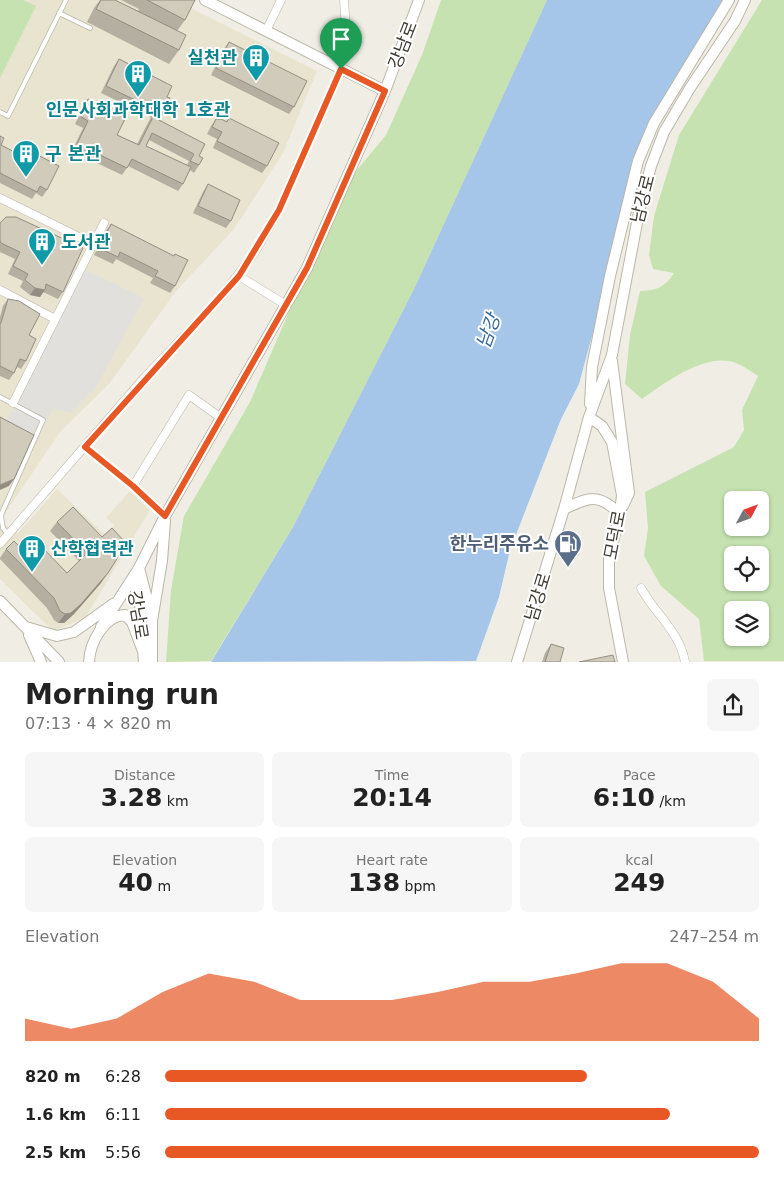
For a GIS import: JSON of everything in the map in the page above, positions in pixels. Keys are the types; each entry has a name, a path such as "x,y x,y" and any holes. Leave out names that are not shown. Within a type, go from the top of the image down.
{"street":[{"path":"205,0 218,3 266,31 385,91"},
{"path":"266,31 281,0"},
{"path":"0,544 239,276 279,210 341,69 346,30 344,0"},
{"name":"강남로","path":"144,658 140,602 132,579 165,516 311,259 385,91 419,0"},
{"name":"남강로","path":"589,417 592,367 610,276 638,161 654,123 730,0"},
{"name":"남강로","path":"518,659 564,510 589,417 612,355 638,212 651,166 664,132 690,88 735,21 745,0"},
{"path":"0,198 93,244"},
{"path":"13,403 104,223"},
{"path":"239,276 286,305"},
{"path":"0,290 55,319"},
{"path":"564,510 580,502 598,498 610,504 620,514 629,493 613,379 612,355"},
{"path":"133,486 189,395 221,418"},
{"name":"모덕로","path":"589,417 602,426 612,442 622,495 620,514 609,557 609,588 623,662"},
{"path":"85,447 133,486 165,516"},
{"name":"강남로","path":"152,662 152,621 162,562 165,516"},
{"path":"139,568 152,621"},
{"path":"89,662 89,655 101,627 132,579"},
{"path":"641,588 650,606 673,631 683,648 685,662"},
{"path":"0,601 59,662"},
{"path":"26,627 57,636 74,632 118,601"},
{"path":"101,627 117,615 125,615 132,622 144,658"},
{"path":"26,627 41,662"}],"lane":[{"path":"0,112 8,116 66,0"},
{"path":"60,13 90,28"},
{"path":"0,397 44,420 1,515 3,528 7,532"}],"shaded area":[{"path":"0,0 174,0 317,71 283,153 234,229 176,291 110,383 60,432 0,521"},
{"path":"83,269 144,298 96,387 72,413 53,408 38,438 6,422"},
{"path":"57,489 105,535 114,525 106,518 130,491 150,510 85,618 53,631 0,579 0,522 18,533"}],"green space":[{"path":"0,0 23,0 36,6 0,78"},
{"path":"441,0 547,0 414,289 293,527 211,661 166,662 171,590 184,516 250,402 343,187 386,135 422,55"},
{"path":"762,0 784,0 784,661 704,661 699,619 661,586 644,556 648,528 645,492 734,447 744,430 742,410 758,376 738,364 714,361 687,370 642,399 625,384 630,335 640,291 651,290 664,285 674,273 653,269 649,255 654,216 679,135"}],"water":[{"name":"남강","path":"547,0 730,0 644,144 579,384 561,419 510,550 499,597 476,661 211,662 293,527 414,289"}],"building":[{"path":"101,0 115,0 186,35 179,50 96,9"},
{"path":"147,0 195,0 185,20"},
{"name":"실천관","path":"229,42 307,81 294,107 216,68"},
{"path":"119,59 172,86 167,97 170,98 159,120 205,144 199,156 203,158 199,165 190,161 194,154 152,133 146,146 191,167 183,184 132,159 127,168 77,144 88,121 80,116 88,99 126,117 117,135 139,145 153,117 156,110 106,86"},
{"path":"229,118 279,143 267,166 217,141 222,132 212,127 216,119 227,122"},
{"name":"구 본관","path":"0,136 4,138 1,145 24,157 28,150 59,166 47,190 40,186 37,192 0,173"},
{"path":"208,184 240,200 231,221 198,206"},
{"name":"도서관","path":"6,217 16,217 83,248 63,292 46,284 45,290 35,288 25,280 28,274 13,266 20,252 0,241 0,223"},
{"path":"111,224 174,256 175,254 188,260 175,286 155,276 158,271 120,252 118,257 99,248"},
{"path":"8,299 19,301 40,314 29,335 36,339 26,361 20,359 14,373 0,366 0,324"},
{"path":"0,417 34,435 14,479 0,485"},
{"name":"산학협력관","path":"73,507 102,537 112,528 125,542 125,546 108,573 81,604 71,613 65,614 60,611 54,598 6,549 14,541 24,551 35,540 67,573 87,553 57,522"},
{"path":"551,644 564,648 560,662 545,662"},
{"path":"613,655 615,662 579,662"}],"place":[{"name":"실천관","path":"256,82"},
{"name":"인문사회과학대학 1호관","path":"138,98"},
{"name":"구 본관","path":"26,178"},
{"name":"도서관","path":"42,266"},
{"name":"한누리주유소","path":"568,568"},
{"name":"산학협력관","path":"32,573"}],"route":[{"path":"341,69 385,91 307,268 165,516 133,486 85,447 144,378 239,276 279,210 341,69"}]}
